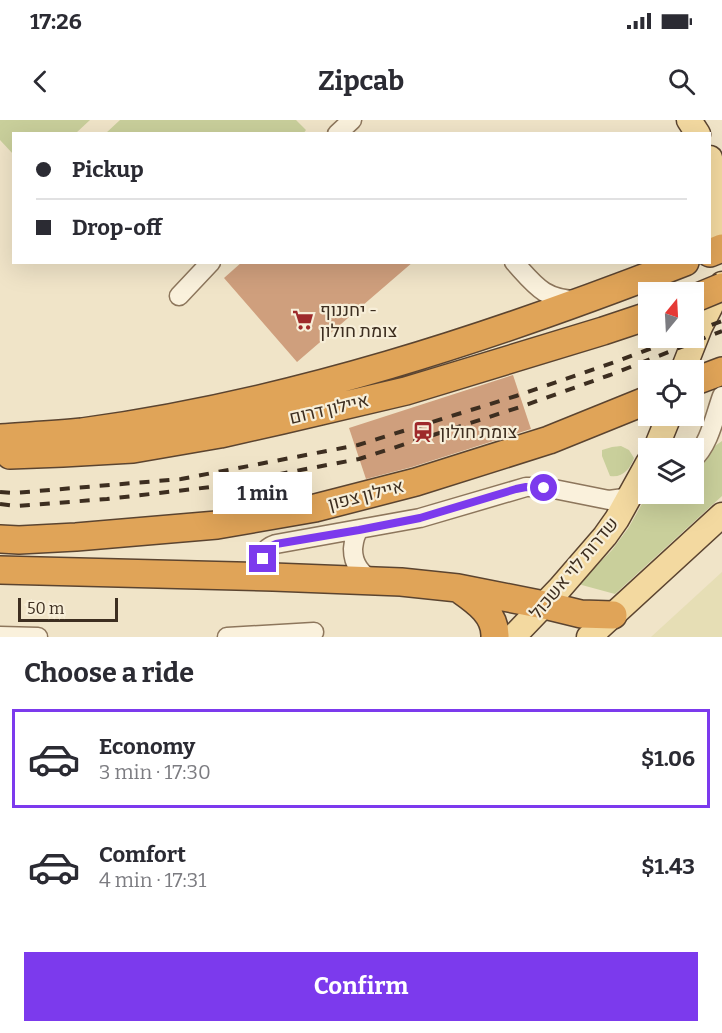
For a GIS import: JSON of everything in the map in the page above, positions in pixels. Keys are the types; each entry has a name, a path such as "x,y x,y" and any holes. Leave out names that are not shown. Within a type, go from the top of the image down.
{"highway":[{"path":"0,438 80,432 156,420 245,402 361,374 461,344 680,264"},
{"path":"704,294 722,286"},
{"name":"איילון דרום","path":"0,455 133,448 220,434 406,391 638,319"},
{"path":"704,378 722,371"},
{"name":"איילון צפון","path":"0,539 76,537 217,525 315,508 416,482 549,440 638,404"},
{"path":"0,570 273,577 419,584 458,588 544,604 582,614 613,615"},
{"path":"458,588 488,614 493,622 495,637"}],"main road":[{"path":"711,151 722,167"},
{"path":"711,162 719,200 719,210 711,235"},
{"path":"687,360 700,327 722,286"},
{"name":"שדרות לוי אשכול","path":"513,637 595,549 638,484"},
{"path":"589,637 722,515"}],"street":[{"path":"339,132 352,120"},
{"path":"179,296 209,264"},
{"path":"516,264 536,286 548,295 564,299 585,300"},
{"path":"704,446 722,396"},
{"path":"273,577 263,564 264,554 270,546 420,518 526,487 609,500 624,498 638,482"},
{"path":"359,530 354,537 353,557 358,568 375,581"},
{"path":"227,637 314,632"},
{"path":"0,636 38,637"}],"shaded area":[{"path":"722,572 722,637 651,637"}],"green space":[{"path":"0,120 90,120 77,132 12,132 12,153 0,140"},
{"path":"120,120 296,120 306,130 304,132 107,132"},
{"path":"722,441 722,496 615,594 578,584 612,550 642,504 704,504 704,461 712,448"},
{"path":"621,446 629,450 634,458 625,472 619,476 610,476 602,450"}],"building":[{"name":"יחננוף - צומת חולון","path":"240,264 411,264 297,362 224,278"},
{"path":"513,375 531,429 412,467 366,479 349,428"}],"railway":[{"path":"704,328 722,321"},
{"path":"0,504 17,506 107,499 211,487 359,459 523,406 722,331"},
{"path":"0,492 14,493 181,479 358,445 516,396 652,348"}],"place":[{"name":"יחננוף - צומת חולון","path":"303,320"},
{"name":"צומת חולון","path":"423,432"}],"route":[{"path":"263,559 266,550 276,544 420,518 516,489 544,488"}]}
